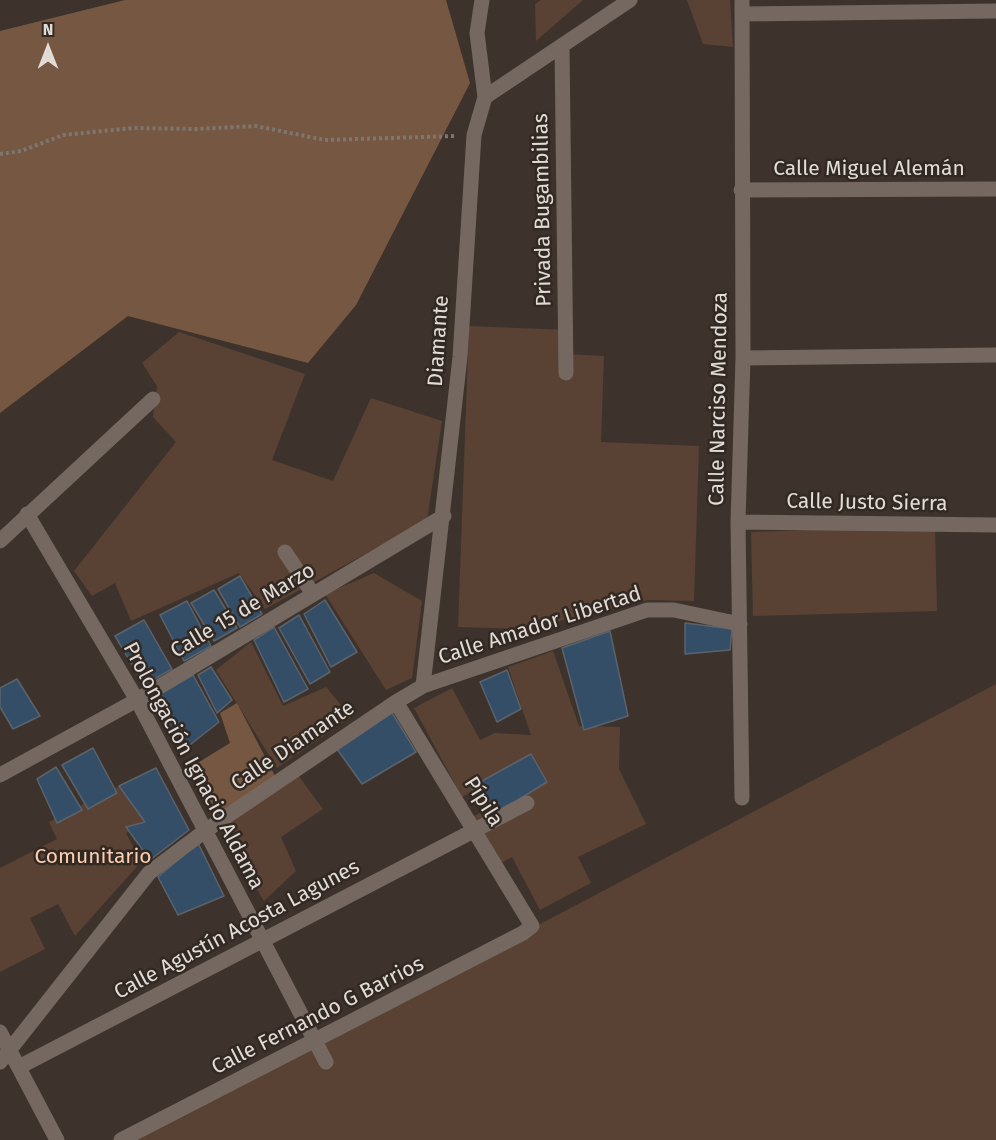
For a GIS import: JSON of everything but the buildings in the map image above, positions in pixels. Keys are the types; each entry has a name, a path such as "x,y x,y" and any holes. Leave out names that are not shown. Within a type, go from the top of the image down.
{"street":[{"name":"Diamante","path":"423,686 444,516 460,357 474,135 485,97 477,33 482,0"},
{"path":"485,97 630,0"},
{"path":"742,7 996,11"},
{"name":"Calle Narciso Mendoza","path":"742,7 743,358 738,522 742,798"},
{"name":"Privada Bugambilias","path":"561,47 566,373"},
{"name":"Calle Miguel Alemán","path":"741,190 996,189"},
{"path":"743,358 996,355"},
{"path":"0,541 27,513 153,399"},
{"name":"Prolongación Ignacio Aldama","path":"27,513 137,700 326,1062"},
{"name":"Calle 15 de Marzo","path":"0,775 137,700 444,516"},
{"name":"Calle Justo Sierra","path":"738,522 996,525"},
{"path":"285,552 313,594"},
{"name":"Calle Amador Libertad","path":"423,686 647,610 674,610 740,624"},
{"name":"Calle Diamante","path":"5,1056 149,873 205,831 423,686"},
{"name":"Pípila","path":"396,702 532,926"},
{"name":"Calle Agustín Acosta Lagunes","path":"19,1067 527,803"},
{"name":"Calle Fernando G Barrios","path":"121,1140 316,1041 523,933 532,926"},
{"path":"0,1032 5,1056 19,1067 57,1140"}],"path":[{"path":"0,154 21,151 63,135 133,128 256,126 325,140 474,135"}],"green space":[{"path":"541,0 583,0 536,41 535,4"},
{"path":"687,0 730,0 733,47 703,44"},
{"path":"469,326 566,330 565,354 604,356 601,442 699,446 694,601 648,600 526,629 458,627"},
{"path":"179,332 305,374 272,460 333,481 371,398 442,421 427,520 265,609 239,573 131,621 115,583 92,596 74,571 176,442 153,417 157,386 142,363"},
{"path":"935,526 937,611 753,616 751,532"},
{"path":"374,573 422,601 412,678 386,690 325,594"},
{"path":"251,642 283,706 326,687 351,717 277,768 216,670"},
{"path":"553,651 579,726 620,727 619,769 646,824 578,857 591,883 540,910 512,857 499,864 474,816 540,781 529,761 462,797 414,708 452,688 480,740 495,733 531,735 508,667"},
{"path":"996,684 996,1140 130,1140"},
{"path":"295,771 323,809 281,837 296,871 264,901 218,825"},
{"name":"Comunitario","path":"125,783 145,822 126,833 141,862 75,936 58,904 30,918 45,949 0,972 0,868 57,839 49,822"}],"shaded area":[{"path":"125,0 446,0 470,83 356,305 308,363 128,316 0,413 0,31"},
{"path":"237,703 275,776 213,818 186,770 230,743 220,713"}]}
